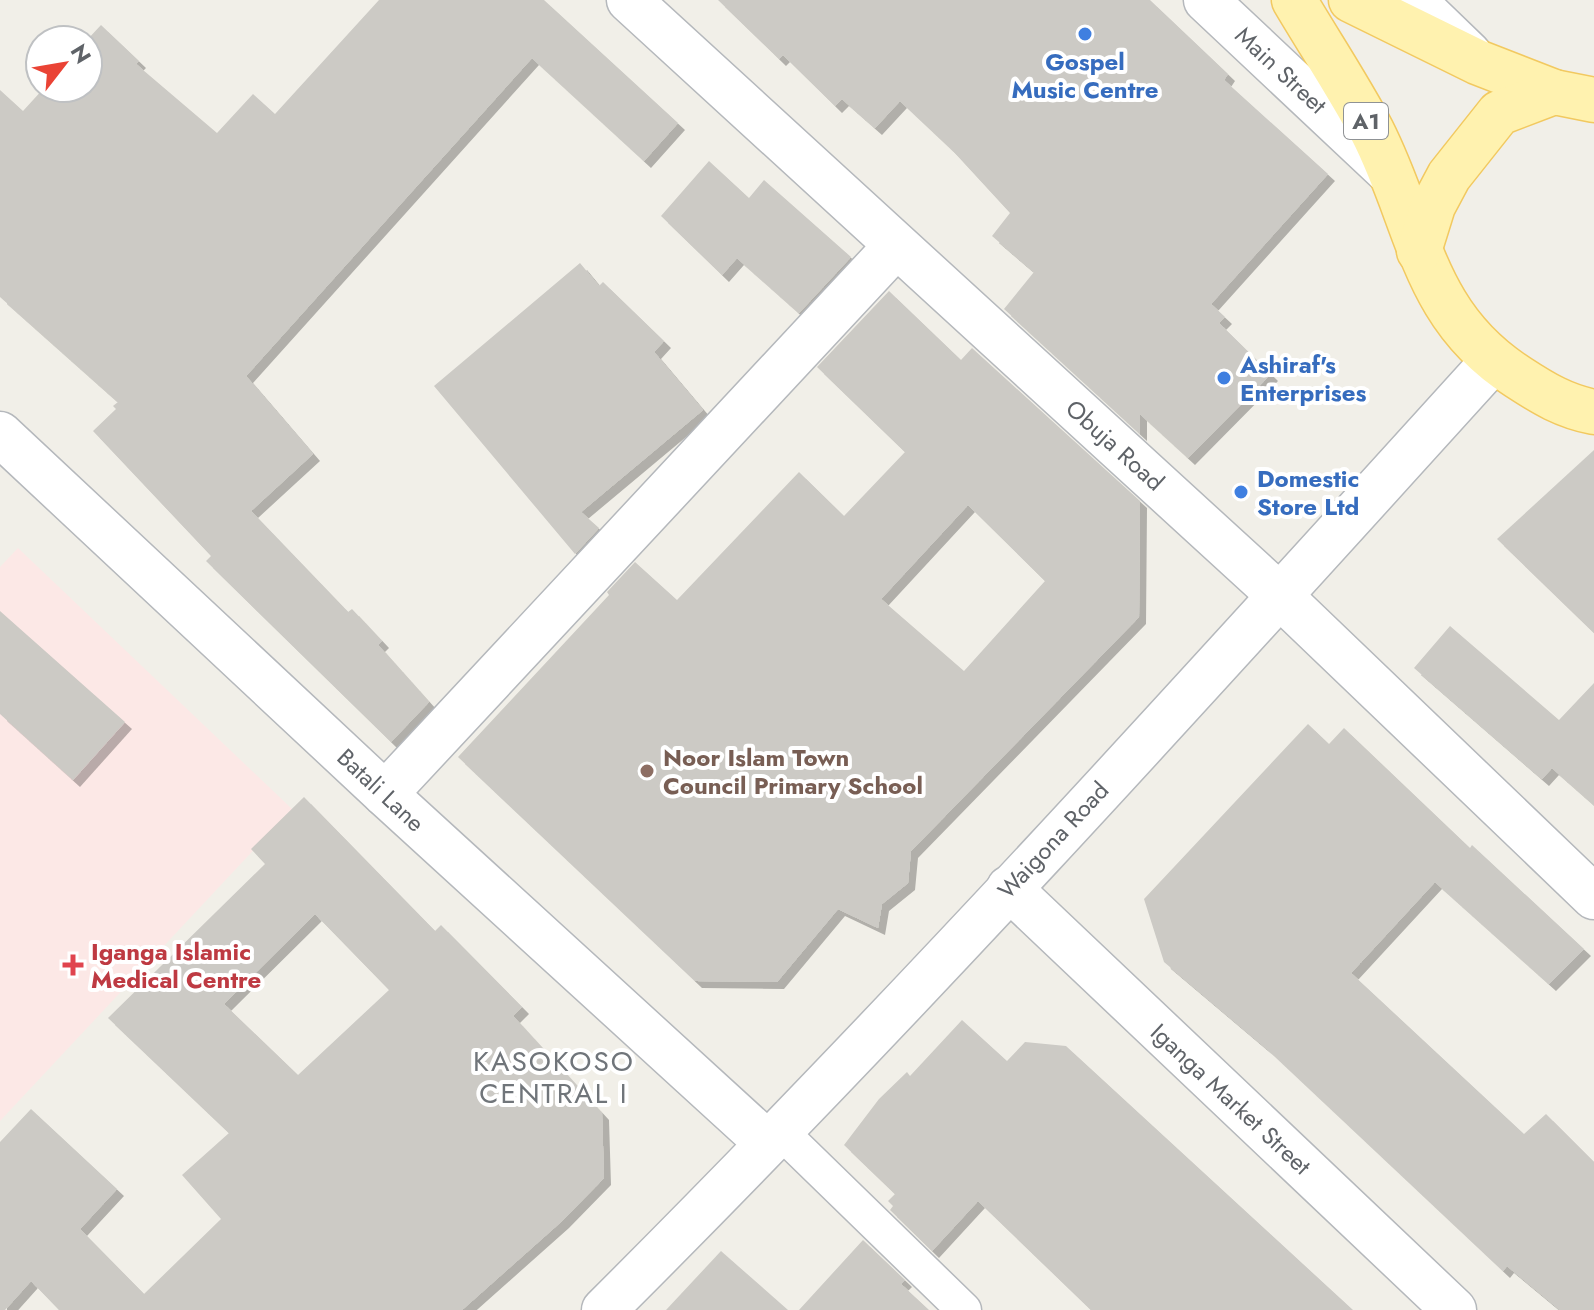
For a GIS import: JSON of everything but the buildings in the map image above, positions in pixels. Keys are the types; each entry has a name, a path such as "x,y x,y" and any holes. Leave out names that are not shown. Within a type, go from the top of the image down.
{"main road":[{"name":"Main Street","path":"1294,0 1372,132 1419,251 1453,319 1493,361 1561,405 1594,412"},
{"path":"1351,0 1477,62 1574,96"},
{"path":"1419,251 1433,206 1449,176 1499,113 1574,96"}],"street":[{"name":"Obuja Road","path":"629,0 1280,596 1594,897"},
{"name":"Main Street","path":"1206,0 1390,173"},
{"path":"1413,0 1477,62"},
{"path":"385,794 896,246"},
{"name":"Waigona Road","path":"604,1310 1009,888 1493,361"},
{"name":"Batali Lane","path":"0,434 385,794 772,1136"},
{"name":"Iganga Market Street","path":"1009,888 1454,1310"}],"lane":[{"path":"772,1136 964,1310"}],"shaded area":[{"name":"Iganga Islamic Medical Centre","path":"18,548 292,809 0,1121 0,567"}],"place":[{"name":"Gospel Music Centre","path":"1085,34"},
{"name":"Ashiraf's Enterprises","path":"1224,378"},
{"name":"Domestic Store Ltd","path":"1241,492"},
{"name":"Noor Islam Town Council Primary School","path":"647,771"},
{"name":"Iganga Islamic Medical Centre","path":"73,965"}],"district":[{"name":"KASOKOSO CENTRAL I","path":"554,1077"}]}
